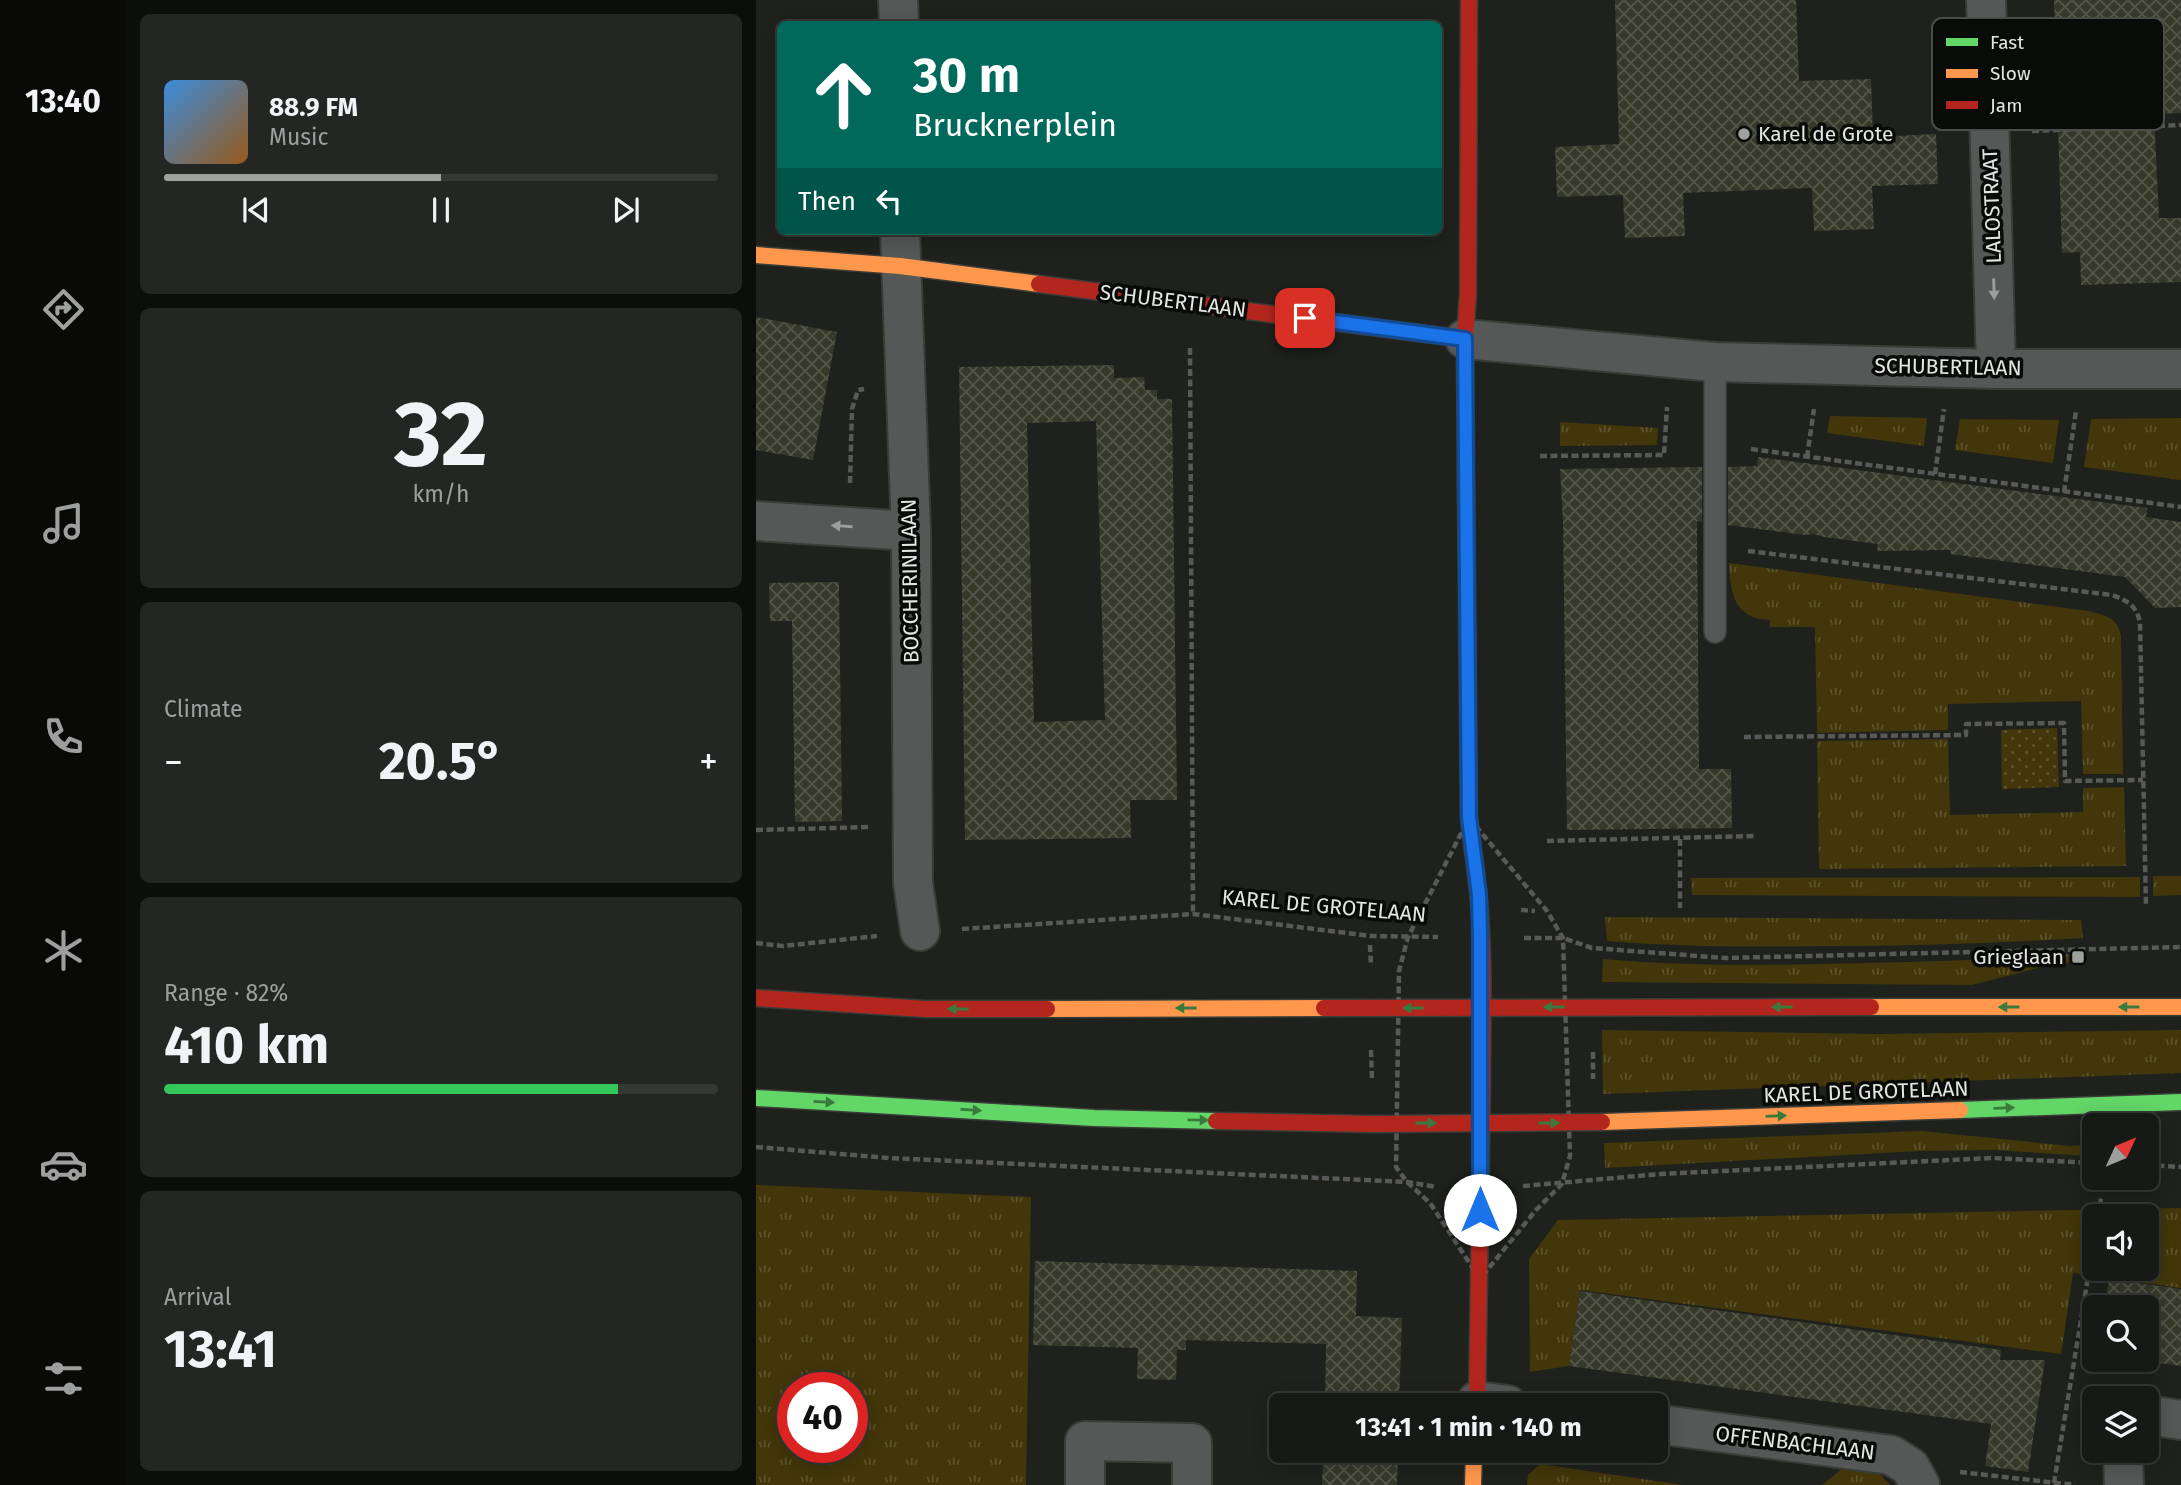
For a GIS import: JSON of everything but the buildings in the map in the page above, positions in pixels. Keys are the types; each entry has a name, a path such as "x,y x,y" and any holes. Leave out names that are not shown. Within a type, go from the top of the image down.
{"main road":[{"path":"1469,0 1468,293 1465,339 1469,818 1479,895 1482,1007 1480,1189 1487,1393"},
{"name":"SCHUBERTLAAN","path":"756,255 900,249 1465,339"},
{"path":"756,998 925,1009 2181,1007"},
{"name":"KAREL DE GROTELAAN","path":"756,1098 1094,1118 1397,1124 1569,1122 2181,1102"},
{"path":"1473,1485 1474,1463"}],"street":[{"path":"898,0 899,21"},
{"name":"LALOSTRAAT","path":"1986,0 1987,18"},
{"name":"LALOSTRAAT","path":"1990,130 1996,369"},
{"name":"BOCCHERINILAAN","path":"900,249 911,531 913,883 920,931"},
{"name":"SCHUBERTLAAN","path":"1465,339 1714,362 1996,369 2181,369"},
{"path":"756,521 911,531"},
{"path":"2159,1417 2181,1420"},
{"name":"OFFENBACHLAAN","path":"1668,1426 1891,1455 1915,1476"},
{"path":"1084,1485 1085,1441 1192,1443 1192,1485"},
{"path":"2123,1463 2124,1485"}],"lane":[{"path":"1714,362 1715,632"}],"path":[{"path":"1990,133 2062,130"},
{"path":"1182,341 1190,344 1193,915"},
{"path":"1807,457 1815,402"},
{"path":"1540,456 1664,455 1667,407"},
{"path":"2064,492 2077,407"},
{"path":"1935,474 1944,408"},
{"path":"1740,448 2181,508"},
{"path":"1747,551 2112,595 2126,600 2135,610 2140,623 2146,906"},
{"path":"1744,737 1966,734 1966,724 2064,723 2065,781 2143,780"},
{"path":"756,830 913,826"},
{"path":"1546,842 1754,836"},
{"path":"1680,838 1681,908"},
{"name":"KAREL DE GROTELAAN","path":"756,943 783,946 920,931 1193,915 1371,936 1563,938 1592,948 1725,958 2181,947"},
{"path":"1407,1182 1396,1167 1399,971 1408,937"},
{"path":"1562,1184 1570,1156 1563,938"},
{"path":"1593,1046 1593,1091"},
{"path":"1371,1047 1371,1083"},
{"path":"756,1147 889,1158 1407,1182 1450,1189 1562,1184 1660,1174 1978,1158 2082,1162"},
{"path":"2160,1166 2181,1167"},
{"path":"2100,1204 2101,1198"},
{"path":"2054,1483 2087,1281"},
{"path":"1915,1476 2075,1485"}],"green space":[{"path":"1830,416 1927,418 1924,446 1827,433"},
{"path":"2181,418 2181,480 2084,467 2091,419"},
{"path":"1960,419 2059,420 2053,463 1955,450"},
{"path":"1560,422 1658,428 1657,445 1560,446"},
{"path":"1729,563 2089,611 2110,618 2117,625 2121,636 2123,774 2083,774 2081,701 1948,704 1948,730 1817,733 1815,627 1770,627 1770,620 1749,615 1736,602"},
{"path":"2057,728 2059,787 2002,789 2001,730"},
{"path":"1948,739 1950,815 2083,812 2083,788 2124,787 2126,866 1819,869 1817,741"},
{"path":"2153,876 2181,876 2181,895 2153,896"},
{"path":"2140,877 2140,897 1692,895 1691,878"},
{"path":"1605,917 2081,920 2083,938 1890,945 1662,944 1607,941"},
{"path":"2069,954 2069,963 2061,962 1972,985 1602,982 1603,959 1767,965 1967,960"},
{"path":"1602,1030 1877,1034 2181,1030 2181,1073 1603,1094"},
{"path":"1922,1131 2082,1145 2082,1156 1995,1150 1920,1151 1605,1168 1604,1143"},
{"path":"756,1185 1031,1197 1026,1485 756,1485"},
{"path":"2159,1208 2181,1208 2181,1288 2131,1281 2159,1281"},
{"path":"2082,1210 2082,1274 2073,1273 2061,1354 1580,1290 1569,1366 1530,1372 1529,1259 1558,1220"},
{"path":"1540,1464 1683,1485 1527,1485 1528,1475"},
{"path":"1843,1468 1879,1473 1890,1485 1822,1485"}],"traffic: fast":[{"path":"1466,487 1469,818 1476,874"},
{"path":"756,1098 1094,1118 1216,1121"},
{"path":"1960,1110 2181,1102"}],"traffic: slow":[{"path":"756,255 900,266 1039,284"},
{"path":"1871,1007 2181,1007"},
{"path":"1047,1009 1324,1008"},
{"path":"1602,1122 1960,1110"},
{"path":"1473,1485 1474,1463"}],"traffic: jam":[{"path":"1466,487 1469,0"},
{"path":"1039,284 1465,339"},
{"path":"1476,874 1482,951 1477,1393"},
{"path":"756,998 925,1009 1047,1009"},
{"path":"1324,1008 1871,1007"},
{"path":"1216,1121 1372,1124 1602,1122"}],"place":[{"name":"Karel de Grote","path":"1744,134"},
{"name":"Grieglaan","path":"2078,957"}],"route":[{"path":"1305,318 1465,339 1469,818 1479,895 1482,1007 1480,1210"}]}
